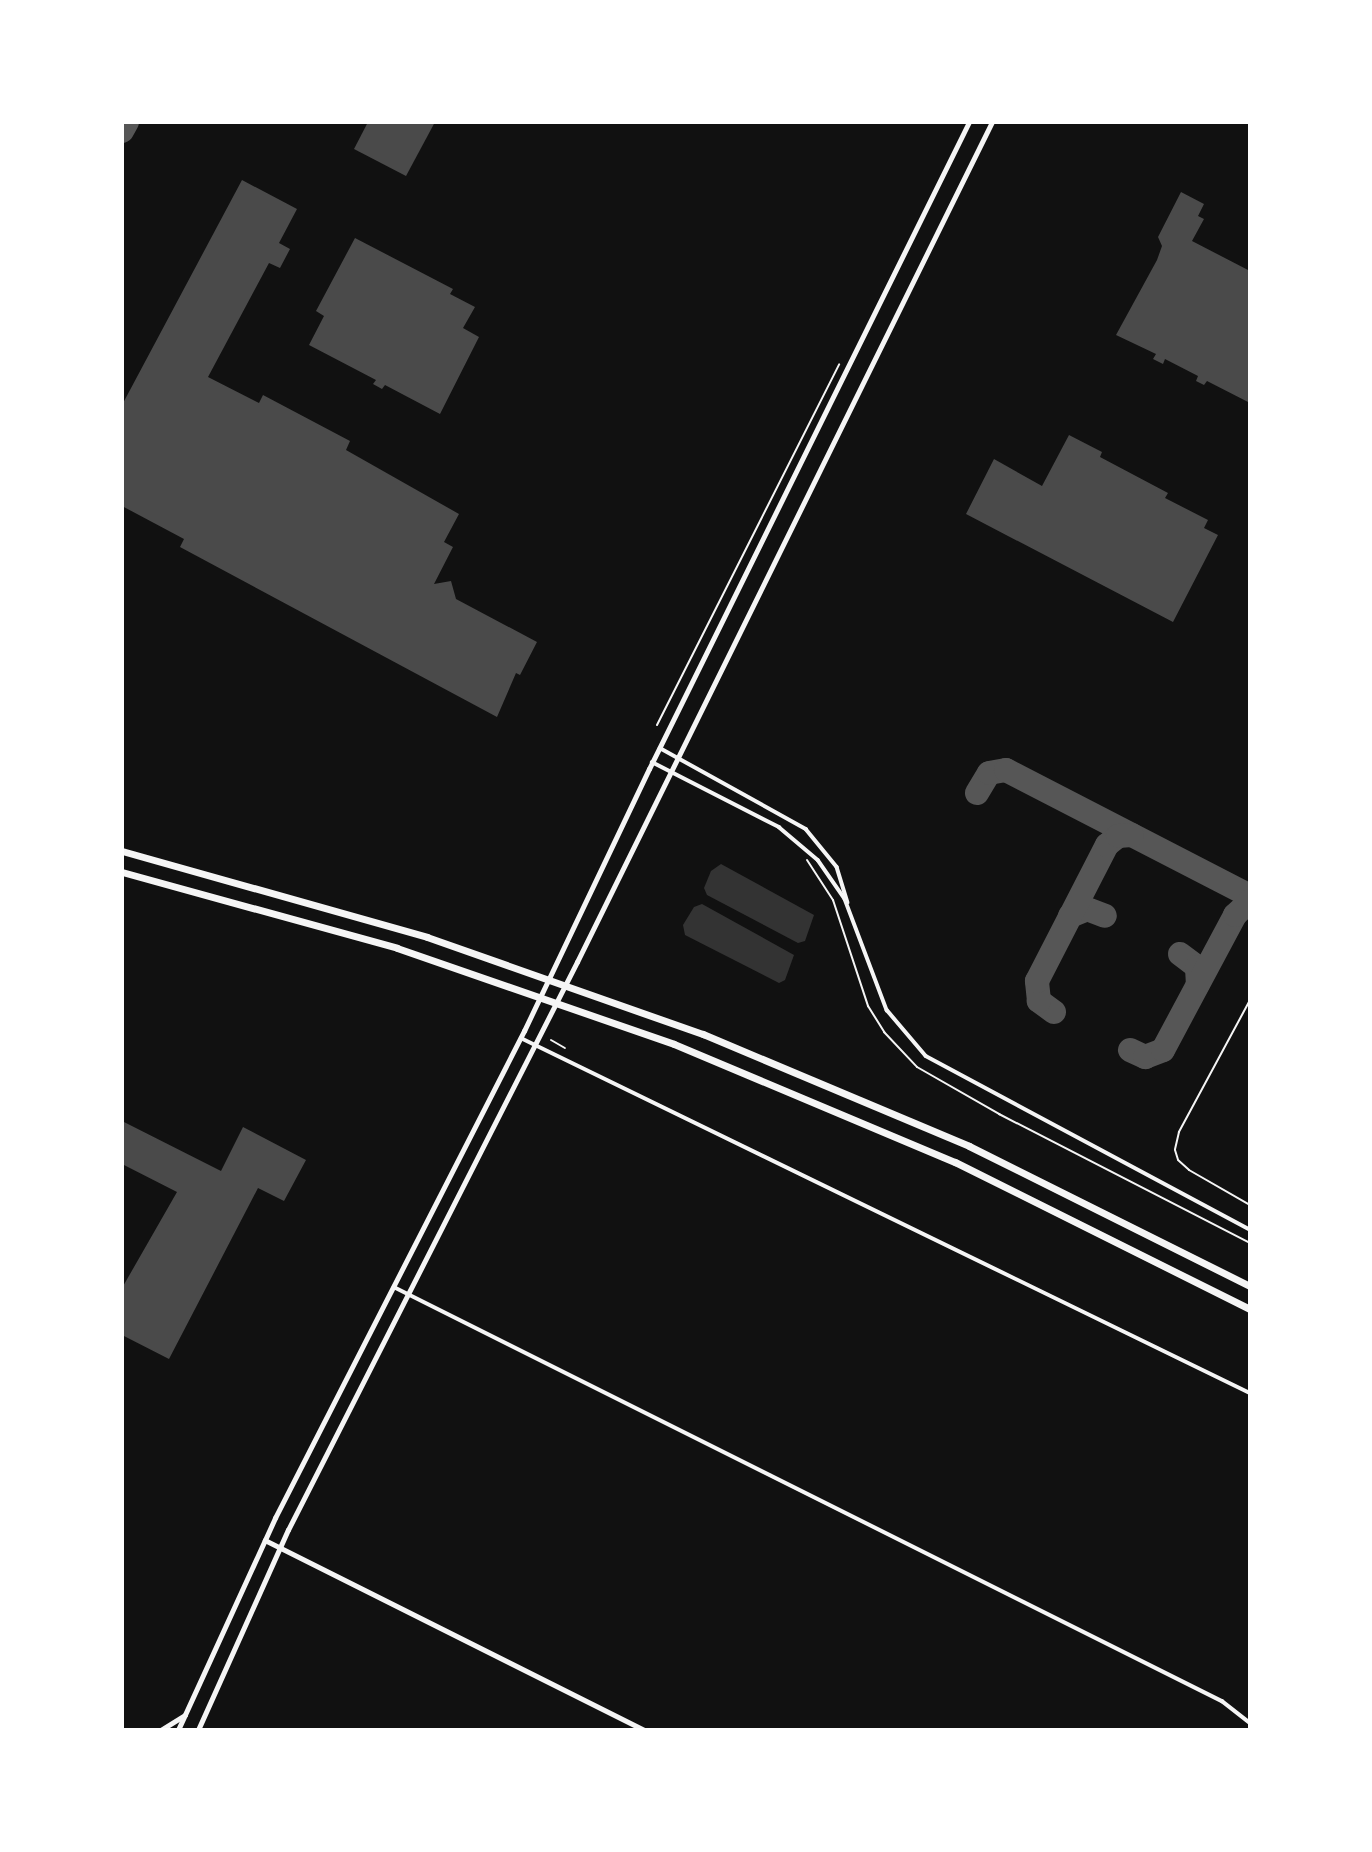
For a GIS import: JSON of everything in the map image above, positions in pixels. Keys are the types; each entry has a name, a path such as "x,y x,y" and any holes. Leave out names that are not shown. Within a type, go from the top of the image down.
{"highway":[{"path":"122,851 427,937 703,1034 970,1146 1250,1286"},
{"path":"122,872 397,948 674,1044 955,1162 1250,1308"}],"street":[{"path":"178,1730 265,1540 531,1017 652,762 969,122"},
{"path":"198,1730 279,1548 577,962 670,769 992,122"},
{"path":"660,748 806,829 837,867 851,915 887,1010 926,1056 1250,1230"},
{"path":"652,762 670,769 794,837 830,876 851,915"},
{"path":"520,1038 1250,1393"},
{"path":"394,1287 1216,1698 1250,1723"},
{"path":"265,1540 645,1730"},
{"path":"161,1730 186,1715"}],"lane":[{"path":"1250,1000 1179,1132 1175,1150 1178,1160 1189,1170 1250,1205"}],"path":[{"path":"657,725 839,364"},
{"path":"800,853 833,900 868,1006 906,1056 939,1082 1127,1182 1250,1243"},
{"path":"551,1040 565,1048"},
{"path":"1127,1182 1130,1178"}],"shaded area":[{"path":"721,864 814,915 805,941 798,943 707,895 704,888 711,871"},
{"path":"702,904 794,955 785,980 779,983 685,935 683,925 694,907"}],"building":[{"path":"368,122 435,122 406,176 354,149"},
{"path":"242,180 297,209 279,243 290,249 280,268 269,263 208,377 259,403 263,395 350,441 346,450 459,514 444,542 453,547 434,584 451,581 456,599 537,642 520,675 516,673 497,717 180,547 184,539 122,506 122,405"},
{"path":"1181,192 1204,204 1198,216 1204,219 1192,241 1250,271 1250,403 1207,381 1204,385 1196,381 1198,376 1165,359 1163,364 1153,359 1156,354 1116,335 1157,260 1162,246 1158,237"},
{"path":"355,238 453,289 450,294 475,307 463,328 479,337 440,414 385,385 382,389 373,384 376,380 309,345 324,316 316,311"},
{"path":"1069,435 1102,452 1100,457 1168,493 1165,498 1208,520 1204,528 1218,535 1173,622 966,514 994,459 1042,486"},
{"path":"122,1121 221,1171 243,1127 306,1160 284,1201 258,1188 169,1359 122,1335 122,1288 177,1192 122,1164"}],"taxiway":[{"path":"122,131 127,122"},
{"path":"977,793 989,773 1006,770 1250,896"},
{"path":"1054,1012 1039,1001 1037,981 1107,845 1118,836 1132,835"},
{"path":"1130,1050 1145,1057 1163,1050 1235,915 1250,901"},
{"path":"1070,916 1087,909 1105,916"},
{"path":"1180,954 1197,967 1198,984"}]}
